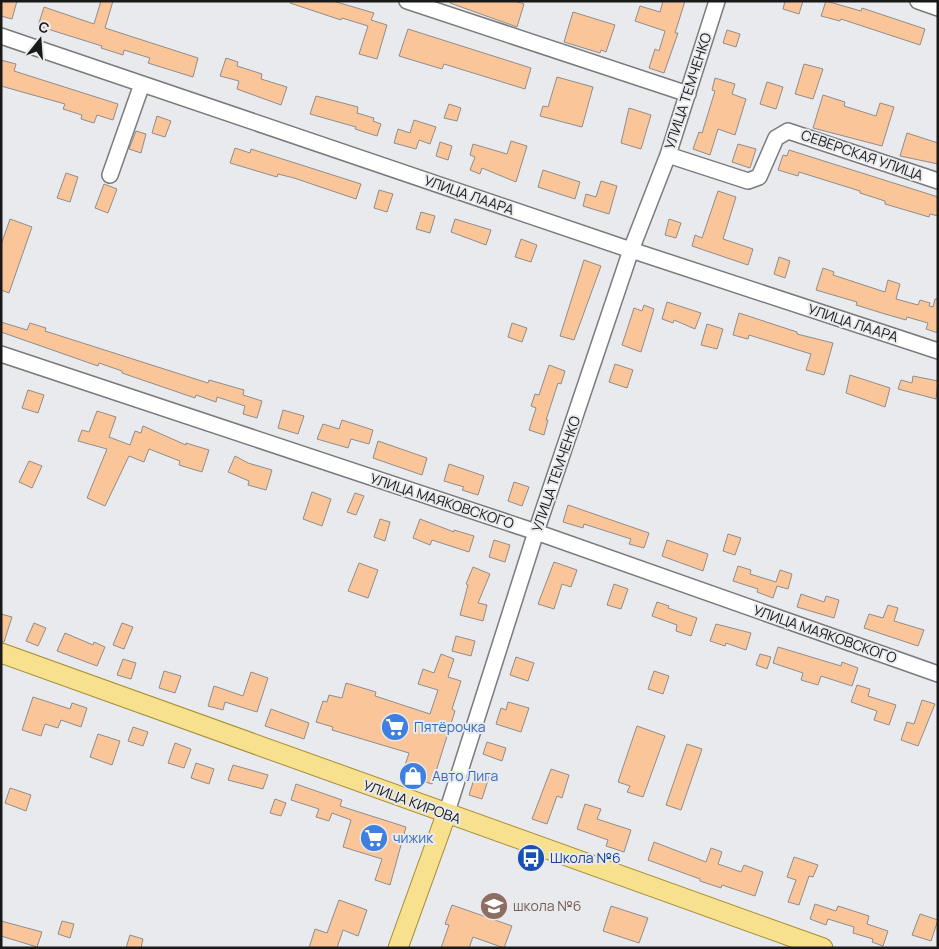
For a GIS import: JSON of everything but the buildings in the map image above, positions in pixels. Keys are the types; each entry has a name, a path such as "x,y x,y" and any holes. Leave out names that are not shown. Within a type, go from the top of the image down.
{"main road":[{"name":"УЛИЦА КИРОВА","path":"1,653 446,815 535,844 823,948"},
{"name":"УЛИЦА ТЕМЧЕНКО","path":"398,948 446,815"}],"street":[{"path":"408,1 688,94"},
{"name":"УЛИЦА ТЕМЧЕНКО","path":"446,815 536,532 632,250 668,155 717,1"},
{"path":"918,1 938,8"},
{"name":"УЛИЦА ЛААРА","path":"1,36 632,250 938,351"},
{"path":"110,175 142,84"},
{"name":"СЕВЕРСКАЯ УЛИЦА","path":"668,155 748,181 759,177 776,138 788,131 938,181"},
{"name":"УЛИЦА МАЯКОВСКОГО","path":"1,354 536,532 938,674"}],"place":[{"name":"Пятёрочка","path":"395,727"},
{"name":"Авто Лига","path":"413,776"},
{"name":"чижик","path":"374,838"},
{"name":"Школа №6","path":"531,858"},
{"name":"школа №6","path":"494,906"}]}
